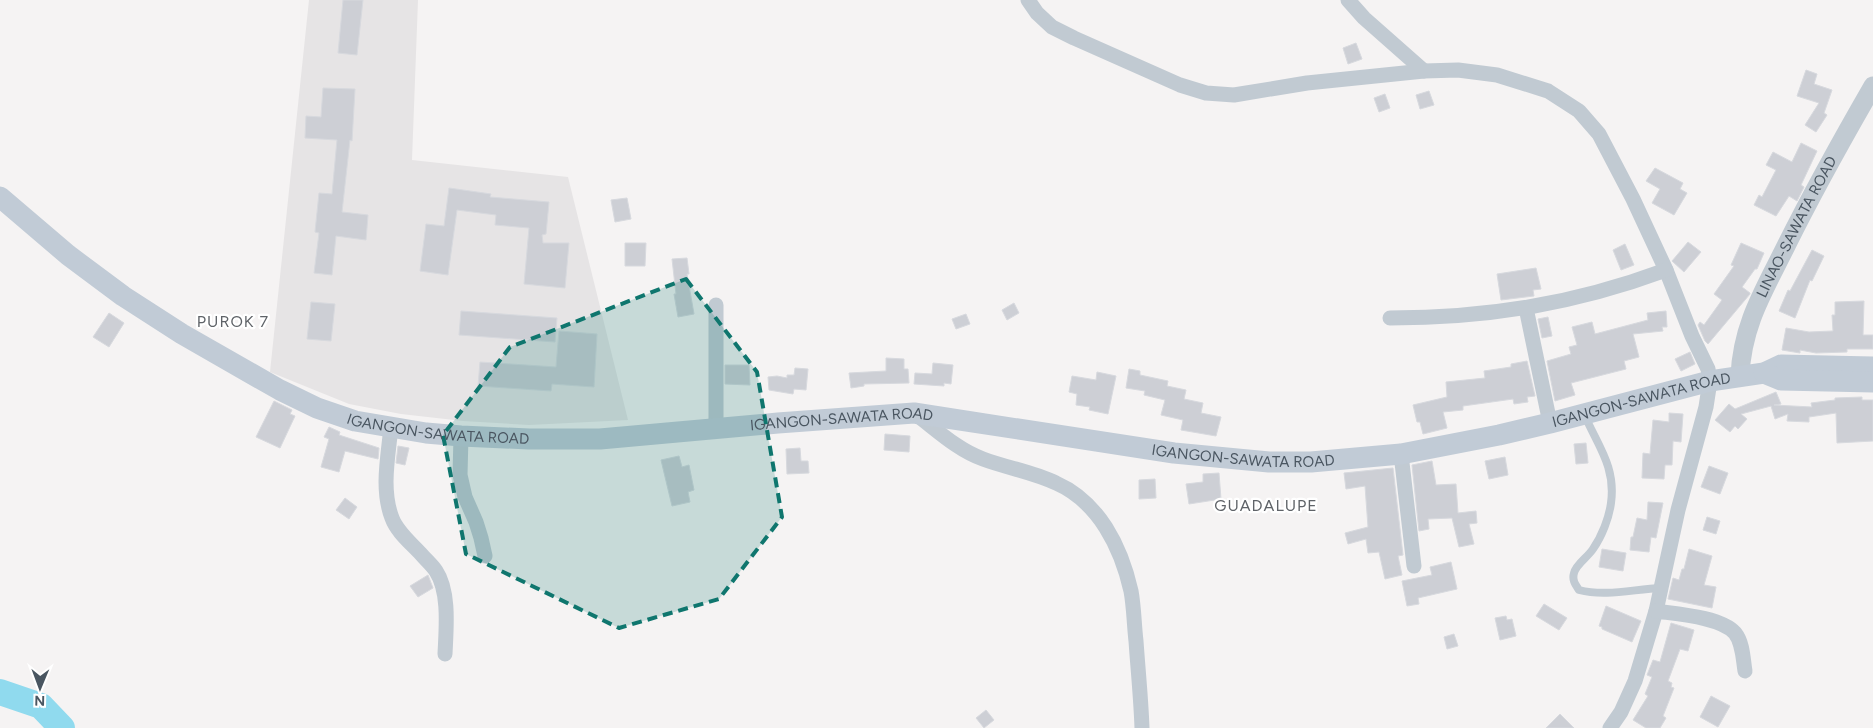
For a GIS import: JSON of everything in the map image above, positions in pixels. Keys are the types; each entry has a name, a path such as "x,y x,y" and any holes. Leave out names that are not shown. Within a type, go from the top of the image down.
{"main road":[{"name":"IGANGON-SAWATA ROAD","path":"0,197 68,255 122,296 182,334 266,382 317,408 355,421 461,436 528,439 600,439 914,413 1122,446 1218,458 1269,462 1311,462 1402,454 1550,423 1710,381 1764,373"},
{"path":"1764,373 1780,365 1873,367"},
{"path":"1764,373 1781,380 1873,382"}],"street":[{"path":"1028,0 1037,14 1052,27 1180,85 1206,93 1234,95 1307,83 1458,70 1497,75 1548,91 1579,112 1599,134 1666,270 1692,336 1708,370 1710,381 1701,426 1678,510 1656,611 1635,681 1621,712 1610,728"},
{"path":"1348,0 1364,18 1424,72"},
{"name":"LINAO-SAWATA ROAD","path":"1740,376 1742,344 1754,311 1840,142 1873,86"},
{"path":"1390,318 1440,318 1526,308 1605,291 1666,270"},
{"path":"716,305 716,429"},
{"path":"1526,308 1550,423"},
{"path":"914,413 952,443 967,452 982,459 1056,482 1081,498 1097,514 1110,532 1131,592 1142,728"},
{"path":"392,427 386,484 387,502 392,520 436,572 442,586 446,608 445,654"},
{"path":"461,436 460,475 465,498 476,522 485,556"},
{"path":"1402,454 1414,566"},
{"path":"1656,611 1725,625 1735,634 1741,647 1745,671"}],"lane":[{"path":"1584,414 1605,455 1610,470 1611,504 1604,527 1593,550 1574,570 1573,580 1579,590 1591,593 1662,588"}],"highlighted area":[{"path":"686,279 757,372 782,517 719,599 619,628 466,554 443,435 510,347"}],"shaded area":[{"path":"309,0 418,0 412,160 568,177 628,420 529,425 463,421 401,414 349,404 270,372"}],"building":[{"path":"343,0 363,0 357,55 338,53"},
{"path":"1356,43 1362,59 1348,64 1343,48"},
{"path":"1806,70 1817,74 1814,84 1832,90 1824,113 1827,115 1816,132 1805,125 1819,103 1797,96"},
{"path":"323,88 355,89 352,141 350,140 342,212 368,215 366,240 336,236 332,275 314,273 319,233 315,232 319,193 332,194 337,140 305,138 306,116 321,117"},
{"path":"1429,91 1434,105 1420,109 1416,95"},
{"path":"1385,94 1390,108 1379,112 1374,98"},
{"path":"1801,143 1817,151 1801,185 1804,187 1797,201 1789,196 1776,216 1754,205 1759,195 1762,197 1776,170 1766,165 1773,152 1792,162"},
{"path":"1655,168 1683,183 1680,189 1687,193 1674,215 1652,203 1660,189 1646,181"},
{"path":"449,188 491,194 490,197 549,202 546,234 542,235 543,243 569,243 565,288 524,284 529,228 495,225 496,215 457,210 448,275 420,271 426,224 444,226"},
{"path":"627,198 631,219 615,222 611,200"},
{"path":"1688,242 1701,252 1684,272 1672,261"},
{"path":"625,243 646,243 645,266 625,266"},
{"path":"1741,243 1764,253 1757,269 1755,269 1742,287 1750,294 1708,344 1698,325 1700,322 1704,325 1722,300 1714,294 1734,266 1731,265"},
{"path":"1625,244 1634,265 1621,270 1613,250"},
{"path":"1812,250 1824,256 1812,281 1810,280 1795,318 1779,311 1788,290 1790,291"},
{"path":"687,258 689,274 687,274 694,314 678,317 674,294 676,294 672,259"},
{"path":"1536,268 1541,289 1533,290 1534,296 1501,300 1497,274"},
{"path":"1864,301 1863,335 1873,335 1873,349 1847,349 1847,352 1816,353 1800,350 1800,353 1782,350 1786,328 1809,332 1833,331 1832,315 1835,315 1835,302"},
{"path":"311,302 335,304 331,341 307,339"},
{"path":"1014,303 1019,313 1007,320 1002,310"},
{"path":"461,311 557,318 555,342 459,335"},
{"path":"1666,311 1667,327 1662,327 1663,331 1633,334 1639,357 1624,361 1626,369 1571,383 1575,395 1555,401 1547,361 1571,354 1569,347 1577,345 1572,327 1592,322 1595,334 1648,320 1647,313"},
{"path":"109,313 124,323 109,347 93,337"},
{"path":"966,314 970,324 956,329 952,319"},
{"path":"1548,317 1552,336 1542,338 1538,319"},
{"path":"559,331 597,334 594,387 552,384 551,391 478,386 480,362 556,367"},
{"path":"1690,352 1695,364 1681,371 1675,359"},
{"path":"886,358 904,359 904,369 908,369 909,383 864,384 864,386 851,388 849,373 886,371"},
{"path":"1527,361 1535,396 1527,397 1528,402 1514,404 1513,399 1463,406 1463,410 1443,412 1447,428 1423,434 1420,422 1417,422 1413,405 1447,397 1446,382 1485,378 1484,371 1511,367 1511,364"},
{"path":"933,363 953,365 951,384 944,383 944,386 914,384 915,373 932,374"},
{"path":"725,365 749,365 750,385 725,384"},
{"path":"795,368 808,369 806,390 794,389 793,394 769,390 768,377 787,378 787,375 794,375"},
{"path":"1129,369 1140,371 1140,375 1168,381 1167,386 1186,390 1184,399 1203,403 1201,413 1221,417 1216,436 1181,430 1183,420 1161,415 1165,400 1144,395 1145,391 1126,388"},
{"path":"1097,372 1116,376 1108,414 1089,410 1090,407 1076,405 1077,394 1069,392 1072,376 1096,380"},
{"path":"1776,392 1781,404 1774,405 1812,407 1811,403 1835,400 1835,398 1862,397 1862,400 1873,400 1873,441 1837,443 1836,413 1809,417 1809,422 1787,421 1788,414 1775,419 1771,406 1741,414 1747,419 1738,429 1735,426 1730,432 1715,420 1729,404 1735,409"},
{"path":"274,401 292,410 290,414 295,416 280,448 256,437"},
{"path":"1669,413 1683,414 1681,442 1673,441 1672,465 1665,465 1664,479 1642,478 1643,453 1650,454 1653,420 1669,422"},
{"path":"329,427 340,432 339,435 379,448 378,459 345,451 339,472 321,467 329,439 324,437"},
{"path":"885,434 910,436 909,452 884,450"},
{"path":"1586,443 1588,463 1576,464 1574,444"},
{"path":"398,446 409,448 405,465 396,463"},
{"path":"800,448 801,461 808,461 809,473 787,474 786,449"},
{"path":"679,456 682,467 689,465 694,490 688,492 690,502 672,506 661,460"},
{"path":"1505,457 1508,475 1489,479 1485,461"},
{"path":"1432,461 1436,485 1456,484 1458,513 1476,511 1477,523 1469,524 1474,544 1459,547 1452,518 1428,519 1429,529 1419,531 1412,465"},
{"path":"1709,466 1728,473 1720,494 1701,487"},
{"path":"1393,468 1403,555 1398,556 1402,575 1385,579 1379,552 1368,553 1366,539 1348,544 1345,533 1368,527 1365,486 1346,489 1344,473"},
{"path":"1219,473 1221,499 1189,504 1186,484 1203,482 1203,474"},
{"path":"1155,479 1156,498 1139,499 1139,480"},
{"path":"345,498 357,507 349,519 336,510"},
{"path":"1648,502 1663,503 1656,538 1651,537 1649,552 1630,550 1631,537 1633,537 1637,518 1647,520"},
{"path":"1707,517 1720,521 1716,534 1703,530"},
{"path":"1602,549 1626,553 1623,571 1599,567"},
{"path":"1689,549 1712,556 1704,585 1716,587 1712,608 1668,599 1673,578 1679,580"},
{"path":"1451,562 1457,589 1418,598 1419,604 1407,606 1402,581 1432,575 1430,567"},
{"path":"428,575 433,588 418,597 410,586"},
{"path":"1544,604 1567,618 1559,630 1536,616"},
{"path":"1606,606 1641,621 1632,642 1599,626"},
{"path":"1506,616 1507,620 1512,619 1516,636 1500,640 1495,618"},
{"path":"1671,623 1694,630 1688,651 1680,649 1668,681 1672,683 1671,687 1674,688 1663,716 1666,718 1660,728 1646,728 1633,720 1648,696 1645,694 1652,677 1647,675 1653,660 1660,662"},
{"path":"1454,634 1458,646 1447,649 1444,637"},
{"path":"1711,696 1730,706 1718,727 1700,717"},
{"path":"986,710 994,720 984,728 976,718"},
{"path":"1560,714 1574,728 1546,728"}],"waterway":[{"path":"0,692 41,706 62,728"}],"district":[{"name":"PUROK 7","path":"233,321"},
{"name":"GUADALUPE","path":"1266,505"}]}
